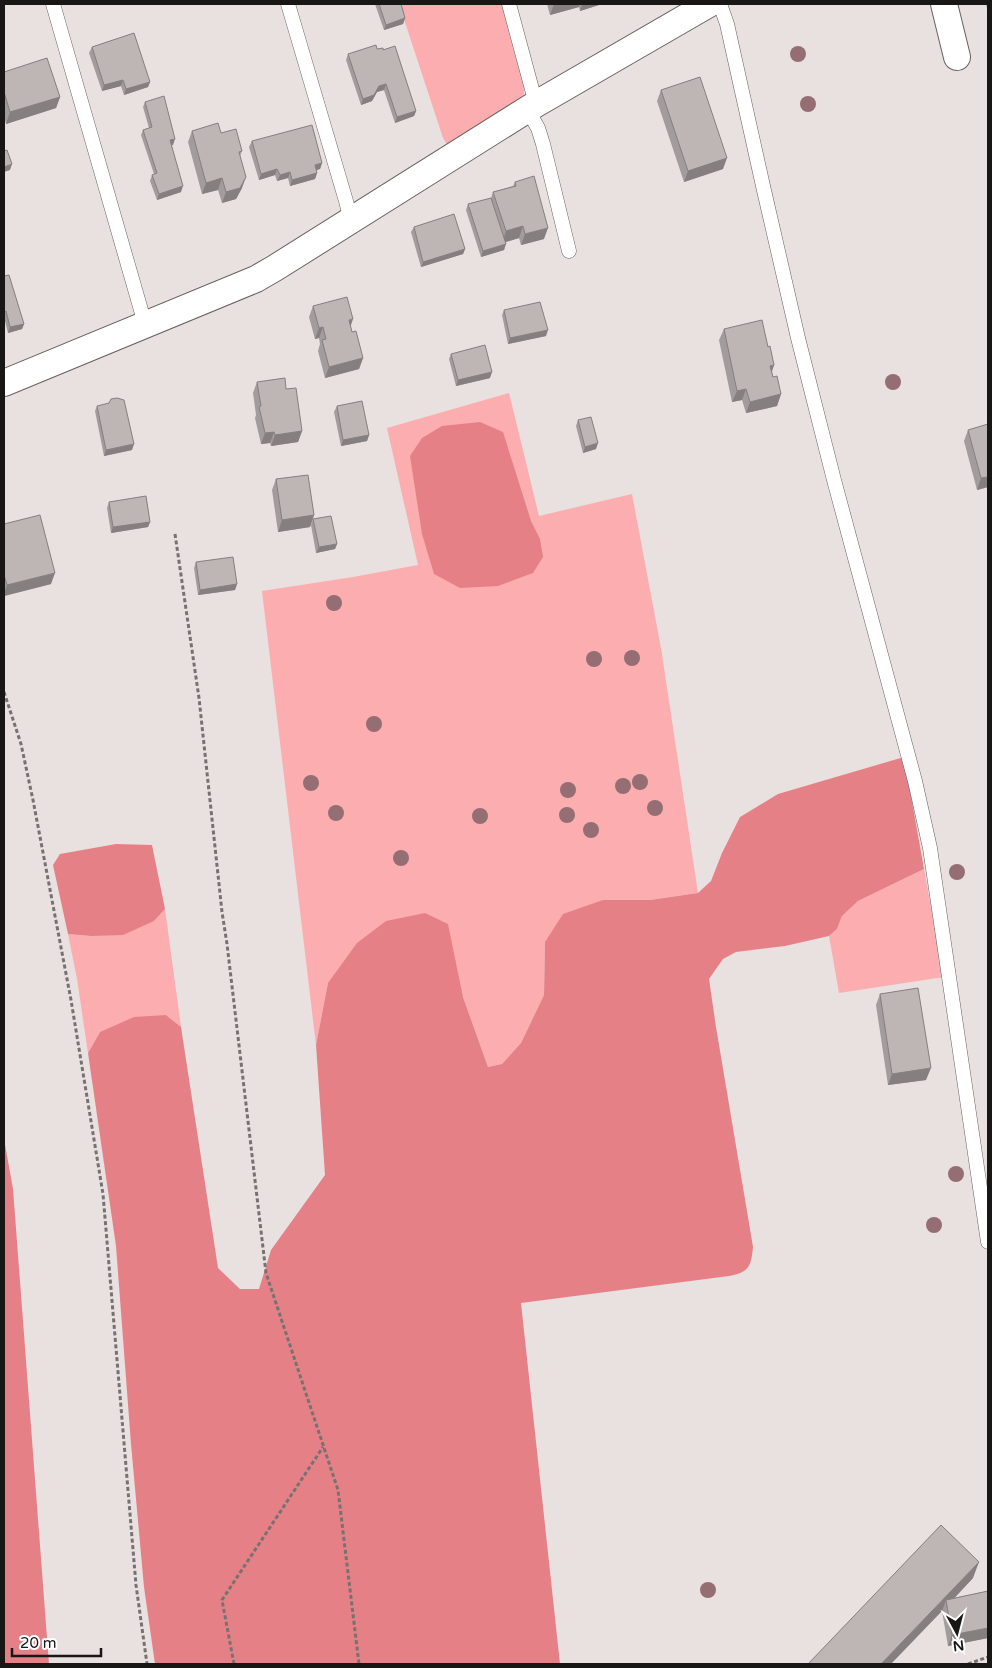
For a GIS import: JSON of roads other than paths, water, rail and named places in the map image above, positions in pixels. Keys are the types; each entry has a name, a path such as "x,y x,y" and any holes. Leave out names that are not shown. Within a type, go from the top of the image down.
{"street":[{"path":"4,383 256,279 532,106 709,4"},
{"path":"944,4 956,57"}],"lane":[{"path":"53,4 146,324"},
{"path":"288,4 350,221"},
{"path":"509,4 532,106 569,251"},
{"path":"720,4 728,24 798,338 928,838 988,1242"}]}
